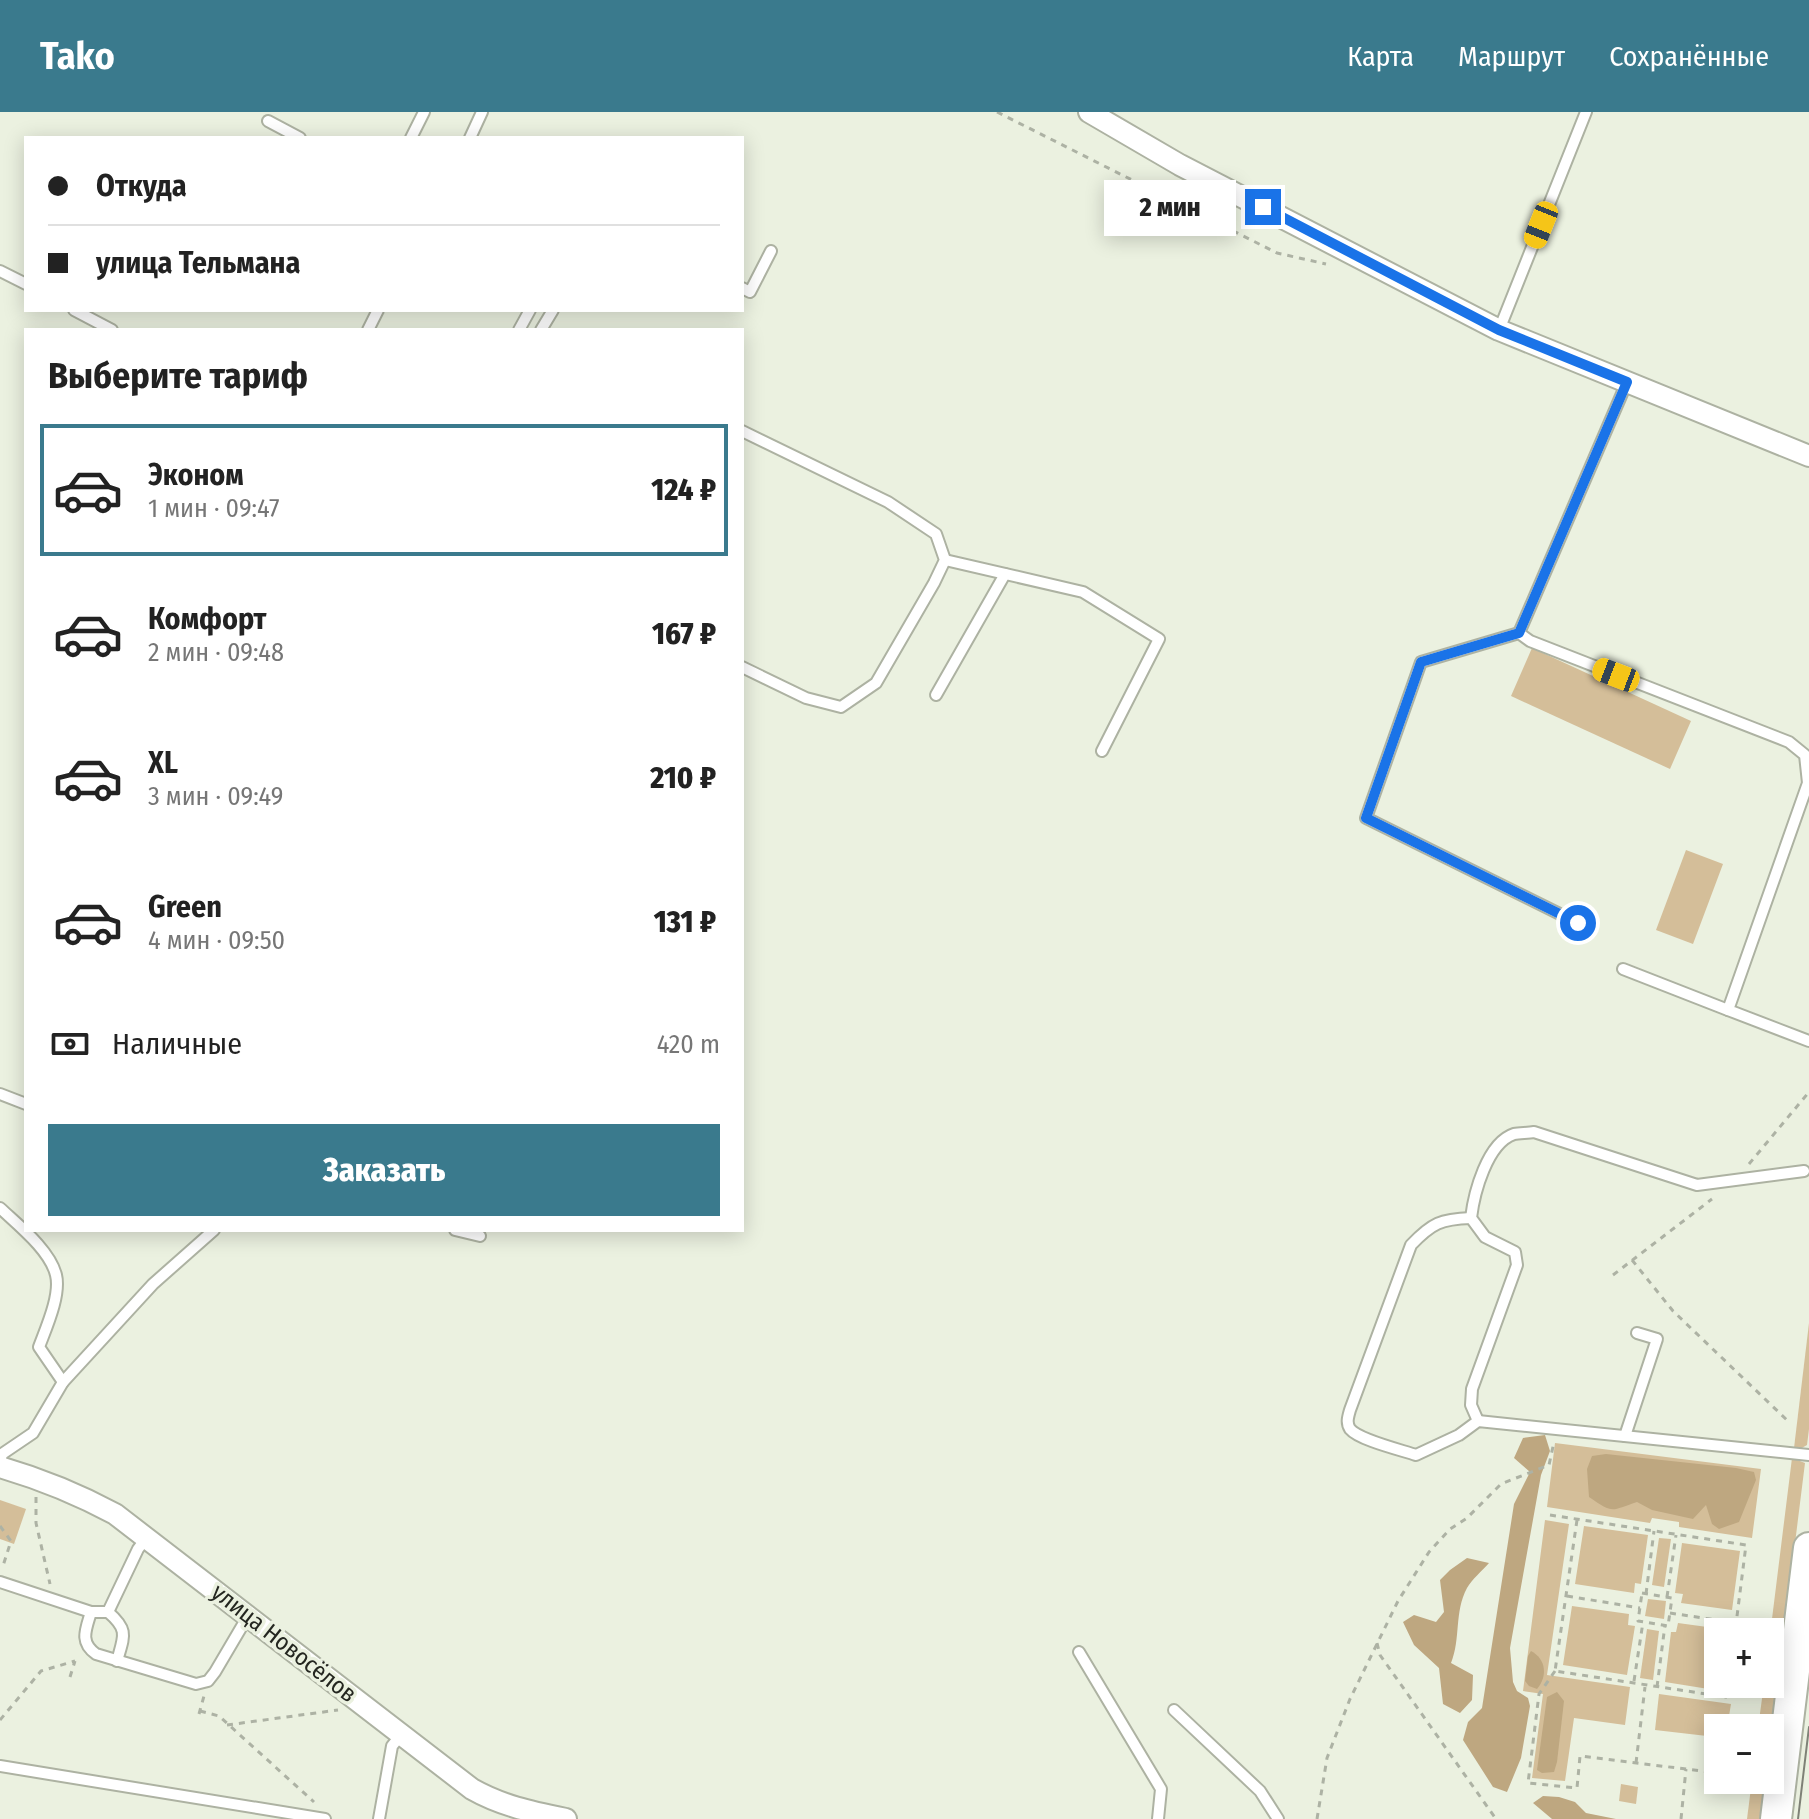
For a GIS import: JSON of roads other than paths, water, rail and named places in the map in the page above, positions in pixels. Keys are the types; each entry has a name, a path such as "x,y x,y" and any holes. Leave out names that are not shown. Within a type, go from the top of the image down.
{"main road":[{"path":"1776,1819 1809,1548"}],"street":[{"path":"1089,112 1180,165 1499,330 1809,456"},
{"name":"улица Новосёлов","path":"0,1465 84,1497 115,1514 472,1789 515,1808 566,1819"}],"lane":[{"path":"412,136 424,112"},
{"path":"471,136 482,112"},
{"path":"1499,330 1586,112"},
{"path":"268,121 296,136"},
{"path":"744,289 750,292 771,251"},
{"path":"0,271 24,283"},
{"path":"78,312 108,328"},
{"path":"1519,633 1627,382"},
{"path":"744,432 888,502 936,534 945,560 876,683 841,707 806,698 744,668"},
{"path":"945,560 1083,592 1159,639 1102,751"},
{"path":"936,695 1005,574"},
{"path":"1519,633 1421,662 1366,818 1578,923"},
{"path":"1519,633 1530,641 1789,742 1805,755 1808,783 1728,1010"},
{"path":"1623,969 1809,1041"},
{"path":"0,1094 24,1103"},
{"path":"1478,1421 1471,1405 1472,1389 1517,1265 1515,1252 1485,1237 1471,1218 1474,1195 1492,1152 1512,1135 1534,1132 1697,1185 1804,1171"},
{"path":"0,1208 24,1231"},
{"path":"1471,1218 1445,1219 1425,1230 1411,1245 1347,1421 1359,1435 1416,1455 1459,1435 1478,1421 1809,1455"},
{"path":"25,1232 39,1245 56,1275 53,1310 39,1347 63,1382"},
{"path":"0,1465 2,1454 33,1433 63,1382 153,1284 212,1232"},
{"path":"463,1232 480,1236"},
{"path":"1625,1436 1657,1339 1637,1333"},
{"path":"108,1612 138,1549 147,1537"},
{"path":"0,1582 91,1612 108,1612 123,1627 124,1636 117,1661"},
{"path":"91,1612 84,1638 87,1648 117,1661 196,1684 208,1681 248,1616"},
{"path":"1079,1652 1161,1789 1158,1819"},
{"path":"1174,1710 1260,1791 1278,1819"},
{"path":"379,1819 392,1746 401,1735"},
{"path":"0,1766 323,1814"}],"tram line":[{"path":"1798,1819 1809,1727"}]}
